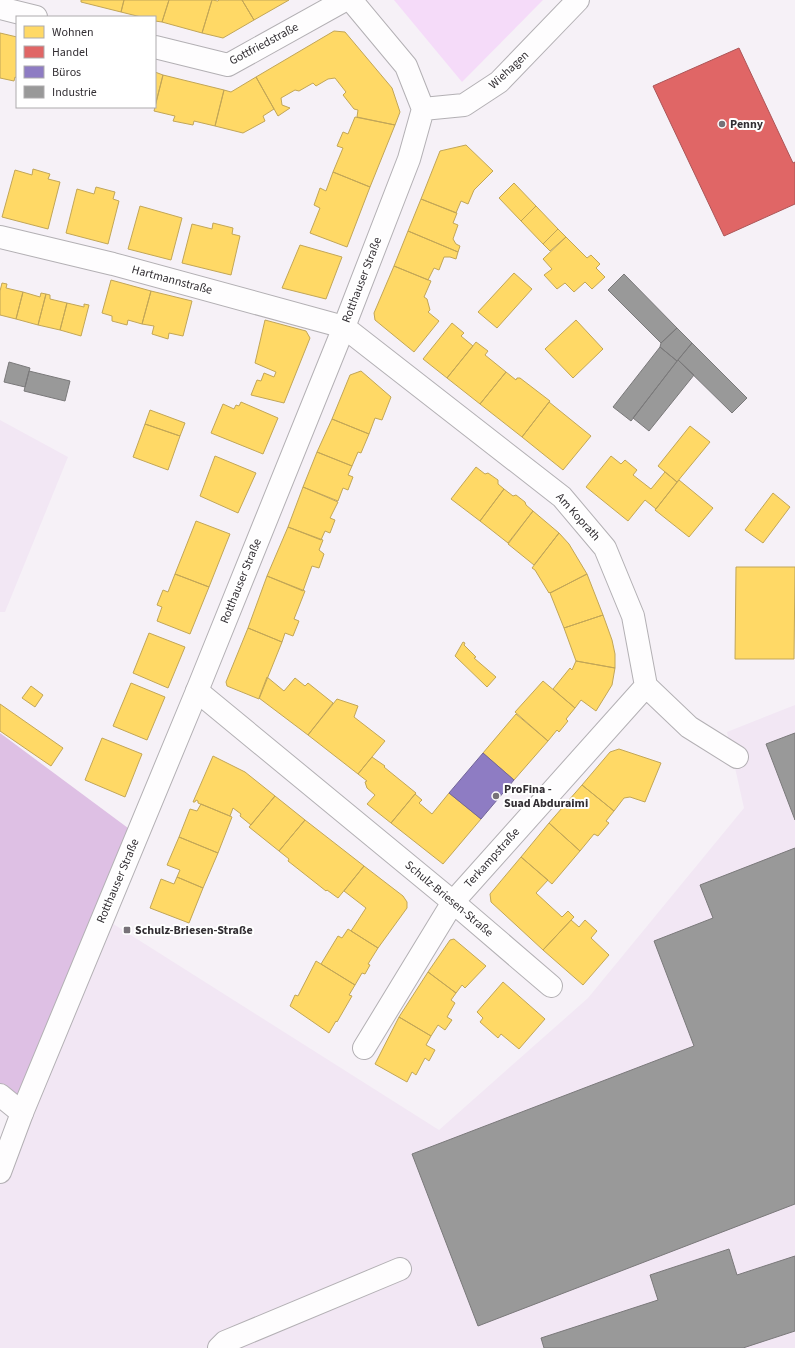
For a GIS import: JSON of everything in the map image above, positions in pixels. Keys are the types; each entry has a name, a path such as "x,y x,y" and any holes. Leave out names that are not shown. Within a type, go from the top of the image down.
{"street":[{"name":"Gottfriedstraße","path":"156,47 228,65 345,0"},
{"path":"351,0 406,66 424,109"},
{"name":"Wiehagen","path":"424,109 464,105 499,82 578,0"},
{"path":"0,8 32,16"},
{"name":"Rotthauser Straße","path":"0,1172 22,1113 197,691 344,328 409,159 424,109"},
{"name":"Hartmannstraße","path":"0,237 113,264 344,328"},
{"name":"Am Koprath","path":"344,328 562,497 605,548 633,616 646,686"},
{"path":"646,686 689,727 737,758"},
{"name":"Terkampstraße","path":"364,1048 453,902 646,686"},
{"name":"Schulz-Briesen-Straße","path":"197,691 453,902 551,986"},
{"path":"0,1095 22,1113"},
{"path":"219,1348 225,1342 400,1268"}],"shaded area":[{"path":"394,0 543,0 462,82"},
{"path":"0,420 68,457 5,612 0,612"},
{"path":"795,705 795,1348 0,1348 0,1185 25,1117 107,920 439,1130 588,998 744,808 727,732"},
{"path":"0,733 132,831 19,1102 0,1087"}],"building: Wohnen":[{"path":"81,0 124,0 121,12 81,2"},
{"path":"124,0 169,0 162,22 156,21 156,16 137,16 121,12"},
{"path":"169,0 212,0 202,33 162,22"},
{"path":"212,0 242,0 254,20 223,38 202,33"},
{"path":"242,0 289,0 254,20"},
{"path":"334,31 345,32 392,88 400,112 395,125 357,117 358,110 354,109 343,95 346,92 335,78 328,79 316,86 313,83 299,91 295,90 281,98 282,105 290,108 278,116 256,77"},
{"path":"0,33 16,37 16,78 14,81 0,78"},
{"path":"156,72 163,75 156,102"},
{"path":"163,75 224,90 215,126 194,121 193,125 173,121 175,116 154,111 156,108"},
{"path":"256,77 274,109 263,116 265,121 243,133 215,126 224,90 231,92"},
{"path":"355,117 395,125 370,187 333,172 343,148 337,146 343,132 348,134"},
{"path":"466,145 493,171 474,190 468,204 461,201 456,213 421,199 440,151"},
{"path":"33,169 50,174 48,179 60,182 48,229 2,217 15,170 32,175"},
{"path":"333,172 370,187 347,247 310,233 320,208 314,205 320,188 326,191"},
{"path":"514,183 536,206 521,221 499,198"},
{"path":"96,187 115,192 113,199 119,201 108,244 66,233 77,189 94,194"},
{"path":"421,199 457,213 453,223 458,225 453,239 456,244 460,246 458,252 408,231"},
{"path":"140,206 182,218 171,260 128,249"},
{"path":"536,206 558,229 543,244 521,221"},
{"path":"213,223 233,228 232,234 240,236 231,275 182,263 192,224 212,229"},
{"path":"558,229 566,237 550,251 543,244"},
{"path":"408,231 458,252 456,259 444,257 439,270 434,268 428,280 394,266"},
{"path":"566,237 587,258 591,255 600,264 596,268 605,277 592,289 585,282 574,292 565,283 557,289 544,275 552,269 543,259"},
{"path":"300,245 342,257 326,299 282,288"},
{"path":"394,266 431,281 424,297 427,299 430,310 428,312 439,321 414,352 375,320 374,313"},
{"path":"514,273 532,289 497,328 478,312"},
{"path":"111,280 151,291 142,324 128,320 127,325 112,321 112,316 102,313"},
{"path":"2,283 7,284 6,288 23,292 16,319 0,315 0,291"},
{"path":"151,291 192,301 183,336 169,333 168,339 152,334 154,326 142,324"},
{"path":"23,292 40,297 41,293 46,294 38,325 16,319"},
{"path":"46,294 50,295 50,299 67,303 60,330 38,325"},
{"path":"67,303 84,307 84,304 89,305 81,336 60,330"},
{"path":"265,320 306,331 310,338 284,403 251,395 257,380 261,381 264,373 274,377 276,372 255,363"},
{"path":"576,320 603,349 573,378 545,349"},
{"path":"452,323 464,333 461,336 473,346 447,378 423,359"},
{"path":"476,342 488,351 485,355 506,372 480,404 447,378"},
{"path":"361,371 391,397 382,420 375,418 369,434 332,419 350,375"},
{"path":"506,372 516,380 517,378 520,378 550,401 522,437 480,404"},
{"path":"241,402 278,418 263,454 211,433 223,404 234,409 236,405 239,406"},
{"path":"549,402 591,436 563,470 522,437"},
{"path":"150,410 185,423 180,436 145,424"},
{"path":"332,419 369,434 361,453 358,452 352,466 317,452"},
{"path":"145,424 180,436 168,470 133,457"},
{"path":"690,426 710,442 677,482 658,466"},
{"path":"317,452 352,466 348,475 353,477 348,490 343,488 338,501 303,487"},
{"path":"215,456 256,473 238,513 200,496"},
{"path":"611,456 621,464 625,460 637,470 633,475 651,489 665,472 677,482 656,509 645,500 628,521 586,487"},
{"path":"476,467 485,474 488,473 498,480 498,484 504,489 480,521 451,499"},
{"path":"679,480 713,508 689,537 655,510"},
{"path":"303,487 338,502 330,518 335,520 330,533 325,531 321,540 288,527"},
{"path":"504,489 513,496 516,495 533,511 508,543 480,521"},
{"path":"773,493 790,507 763,543 745,530"},
{"path":"533,511 559,533 534,565 508,544"},
{"path":"196,521 230,534 209,587 175,574"},
{"path":"288,527 323,540 319,550 324,554 319,568 312,566 303,591 267,576"},
{"path":"559,533 569,544 587,574 549,593 535,570 532,568"},
{"path":"736,567 795,567 794,659 735,659"},
{"path":"175,574 209,587 190,634 157,621 162,607 157,605 163,590 168,592"},
{"path":"587,574 603,615 564,628 550,593"},
{"path":"267,576 305,591 294,619 299,621 293,636 285,633 282,642 248,628"},
{"path":"603,615 612,640 615,654 615,668 576,661 564,628"},
{"path":"248,628 282,642 259,699 227,686 226,682"},
{"path":"149,633 185,647 168,688 133,673"},
{"path":"463,642 465,643 464,645 476,657 474,658 496,677 487,687 455,656"},
{"path":"576,661 615,668 612,685 596,711 581,700 575,708 553,689 570,668 572,670"},
{"path":"267,677 284,691 295,678 305,686 308,683 333,703 308,735 259,698"},
{"path":"543,681 575,708 566,719 568,721 559,732 557,730 548,741 515,712"},
{"path":"131,683 165,697 147,740 113,726"},
{"path":"31,686 43,695 35,707 22,698"},
{"path":"337,699 358,706 354,717 385,741 358,774 308,735"},
{"path":"0,704 63,748 51,766 0,731"},
{"path":"516,714 548,741 514,780 483,753"},
{"path":"102,738 142,754 125,797 85,780"},
{"path":"619,749 661,763 645,802 630,797 624,798 614,811 582,785 610,752"},
{"path":"213,756 245,772 275,796 251,825 233,808 230,816 198,803 196,800 193,802"},
{"path":"372,757 385,766 384,767 416,793 391,823 367,804 375,795 367,788 365,782 367,781 358,774"},
{"path":"582,785 614,811 606,821 609,823 598,836 594,834 580,851 549,823"},
{"path":"449,793 481,819 443,864 391,823 415,794 422,800 419,803 432,814"},
{"path":"275,796 305,820 279,851 249,827"},
{"path":"201,804 232,817 218,853 179,837 190,809 197,811"},
{"path":"305,820 364,866 338,898 327,890 326,891 288,861 289,859 279,851"},
{"path":"549,823 580,851 552,884 521,857"},
{"path":"179,837 218,853 203,888 177,877 180,870 167,865"},
{"path":"521,857 548,880 536,893 562,917 568,911 574,917 543,950 491,902 490,894"},
{"path":"364,866 403,896 407,902 407,908 378,948 351,931 366,908 344,891"},
{"path":"177,877 203,888 189,923 150,908 161,879 174,884"},
{"path":"571,920 579,927 585,920 597,931 591,938 609,955 583,985 543,950"},
{"path":"348,929 378,948 368,964 370,965 365,974 362,973 355,985 321,964 338,936 342,938"},
{"path":"454,939 486,966 465,988 462,985 456,993 428,972 450,940"},
{"path":"316,961 355,985 349,995 352,996 329,1033 290,1006 295,995 298,996"},
{"path":"428,972 456,993 451,1000 455,1003 447,1017 452,1020 445,1030 438,1025 431,1036 399,1017"},
{"path":"503,982 545,1019 519,1049 501,1034 498,1038 480,1022 483,1018 477,1012"},
{"path":"399,1017 431,1036 426,1045 435,1050 429,1061 425,1058 416,1075 412,1072 407,1082 375,1064"}],"building: Handel":[{"name":"Penny","path":"739,48 793,163 795,162 795,204 724,236 653,86"}],"building: Büros":[{"path":"483,753 514,780 481,819 449,793"}],"building: Industrie":[{"path":"624,274 677,328 661,343 608,290"},
{"path":"677,328 692,343 677,361 660,347 661,343"},
{"path":"692,343 747,398 732,413 678,360"},
{"path":"660,347 677,361 631,421 613,407"},
{"path":"678,360 694,375 649,431 633,418"},
{"path":"9,362 30,368 25,387 4,382"},
{"path":"29,371 70,381 65,401 24,391"},
{"path":"795,733 795,820 766,744"},
{"path":"795,848 795,1204 478,1326 412,1154 694,1046 654,941 713,918 700,885"},
{"path":"729,1249 737,1275 795,1256 795,1331 743,1348 544,1348 541,1338 658,1300 650,1275"}],"place":[{"name":"Penny","path":"722,124"},
{"name":"ProFina - Suad Abduraimi","path":"496,796"},
{"name":"Schulz-Briesen-Straße","path":"127,930"}]}
